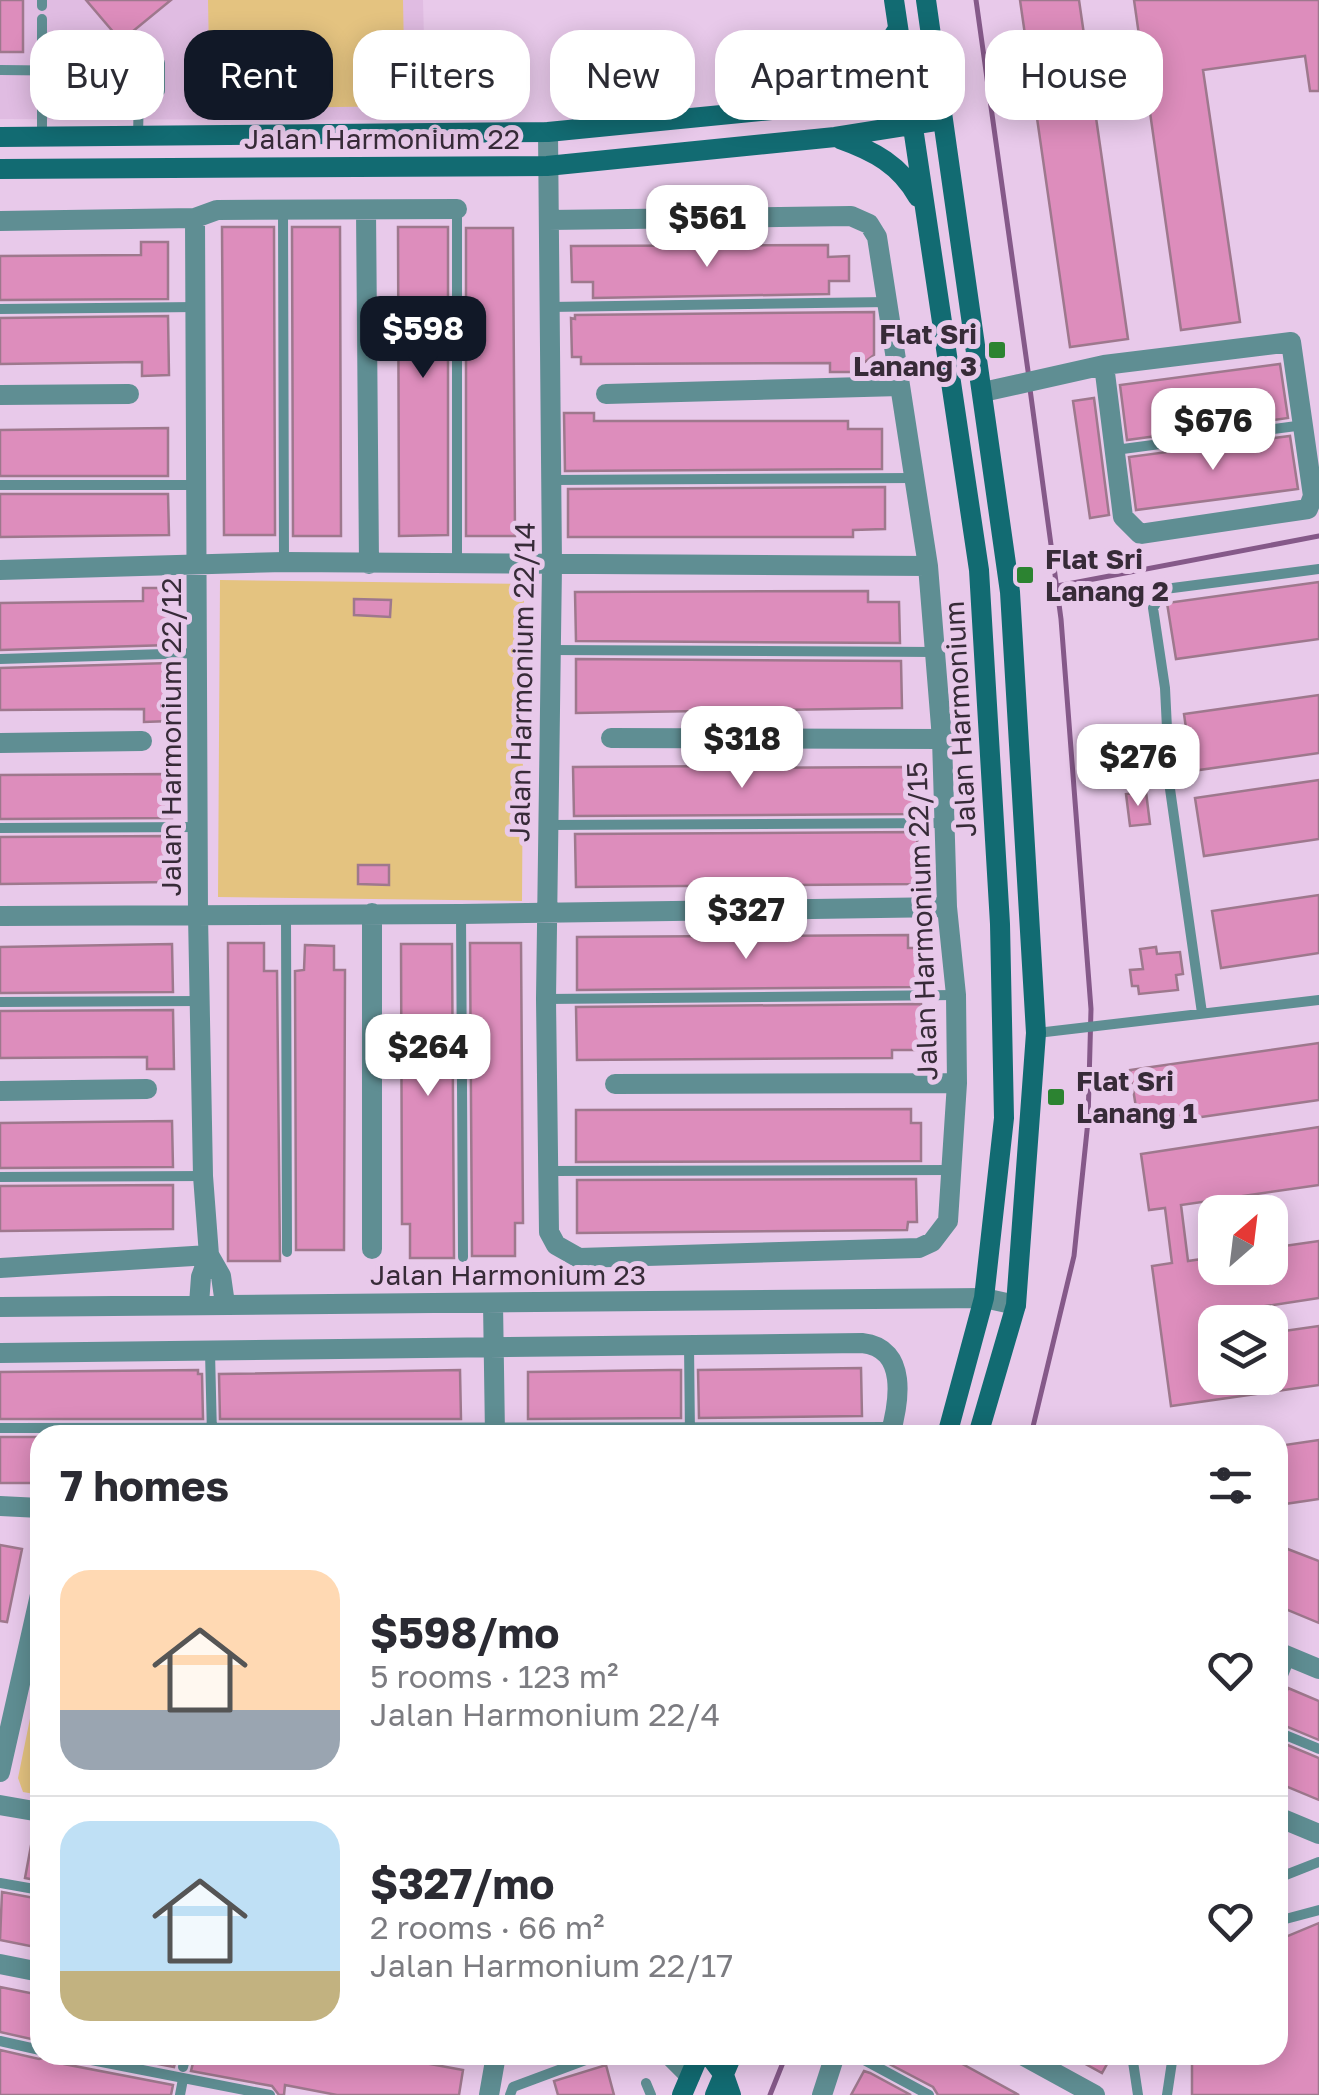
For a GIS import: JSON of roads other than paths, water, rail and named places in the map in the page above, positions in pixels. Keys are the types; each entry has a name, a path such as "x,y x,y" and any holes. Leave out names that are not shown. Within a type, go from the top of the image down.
{"main road":[{"name":"Jalan Harmonium","path":"894,0 899,30"},
{"name":"Jalan Harmonium","path":"926,0 930,30"},
{"path":"896,30 898,25"},
{"name":"Jalan Harmonium 22","path":"0,137 548,132 715,115"},
{"name":"Jalan Harmonium","path":"911,120 980,570 1000,924 1004,1118 984,1298 951,1425"},
{"name":"Jalan Harmonium","path":"942,120 1010,592 1036,1033 1016,1304 981,1425"},
{"name":"Jalan Harmonium 22","path":"0,169 547,166 835,137 942,120"},
{"path":"835,137 867,148 889,162 907,178 924,208"},
{"path":"714,2065 724,2088"},
{"path":"686,2086 704,2095"}],"street":[{"name":"Jalan Harmonium 22/14","path":"548,132 552,565 547,826 548,1232"},
{"path":"0,221 196,218 217,210 457,209"},
{"path":"366,210 368,564"},
{"name":"Jalan Harmonium 22/15","path":"548,220 851,216 869,224 877,237 928,566 942,739 957,1083 948,1221 932,1242 919,1248 578,1258 556,1245 548,1232"},
{"name":"Jalan Harmonium 22/12","path":"196,218 198,915 208,1255 200,1277 200,1304"},
{"path":"983,392 1104,364 1291,342 1313,496 1308,509 1140,534 1123,517 1104,364"},
{"path":"606,394 900,386"},
{"path":"0,395 130,394"},
{"path":"0,570 284,562 928,566"},
{"path":"611,738 942,739"},
{"path":"0,743 142,741"},
{"path":"0,916 947,907"},
{"path":"372,914 372,1249"},
{"path":"614,1084 957,1083"},
{"path":"0,1091 147,1089"},
{"path":"0,1268 208,1255"},
{"name":"Jalan Harmonium 22/12","path":"208,1255 221,1276 225,1304"},
{"name":"Jalan Harmonium 23","path":"0,1306 984,1298 1016,1304"},
{"path":"492,1303 495,1425"},
{"path":"0,1354 871,1344 891,1360 900,1386 892,1425"},
{"path":"0,1506 30,1508"},
{"path":"0,1772 30,1639"},
{"path":"1288,1657 1319,1670"},
{"path":"0,1804 30,1810"},
{"path":"1288,1821 1319,1834"},
{"path":"0,1964 30,1970"},
{"path":"488,2095 494,2065"},
{"path":"822,2095 832,2065"},
{"path":"1040,2065 1095,2095"}],"lane":[{"path":"149,57 159,61 160,91 139,92 116,91 117,59 149,57"},
{"path":"0,70 30,70"},
{"path":"42,120 42,138"},
{"path":"138,120 138,138"},
{"path":"456,564 457,209"},
{"path":"283,210 284,562"},
{"path":"549,307 889,302"},
{"path":"0,309 197,307"},
{"path":"1114,450 1304,425"},
{"path":"551,480 914,478"},
{"path":"0,485 198,485"},
{"path":"1202,1013 1170,789 1154,608 1165,588 1319,569"},
{"path":"551,650 935,652"},
{"path":"0,658 198,653"},
{"path":"547,826 944,824"},
{"path":"0,828 198,827"},
{"path":"286,914 287,1252"},
{"path":"461,914 463,1257"},
{"path":"546,998 956,995"},
{"path":"1036,1033 1319,1000"},
{"path":"0,1002 200,1002"},
{"path":"548,1171 952,1170"},
{"path":"0,1177 204,1176"},
{"path":"689,1345 690,1425"},
{"path":"210,1352 212,1425"},
{"path":"0,1428 30,1428"},
{"path":"1288,1736 1319,1749"},
{"path":"1288,1874 1319,1862"},
{"path":"0,1883 30,1888"},
{"path":"1288,1919 1319,1910"},
{"path":"0,2042 30,2048"},
{"path":"510,2095 512,2087 572,2065"},
{"path":"874,2065 929,2095"},
{"path":"1134,2065 1138,2095"},
{"path":"1168,2095 1172,2065"},
{"path":"180,2095 184,2067 270,2095"},
{"path":"646,2083 652,2095"}],"waterway":[{"path":"976,0 1029,378"},
{"path":"1030,389 1061,619 1091,1009 1088,1121 1074,1256 1033,1425"},
{"path":"1057,586 1319,536"},
{"path":"770,2095 782,2065"}],"place":[{"name":"Flat Sri Lanang 3","path":"997,350"},
{"name":"Flat Sri Lanang 2","path":"1025,575"},
{"name":"Flat Sri Lanang 1","path":"1056,1097"}]}
